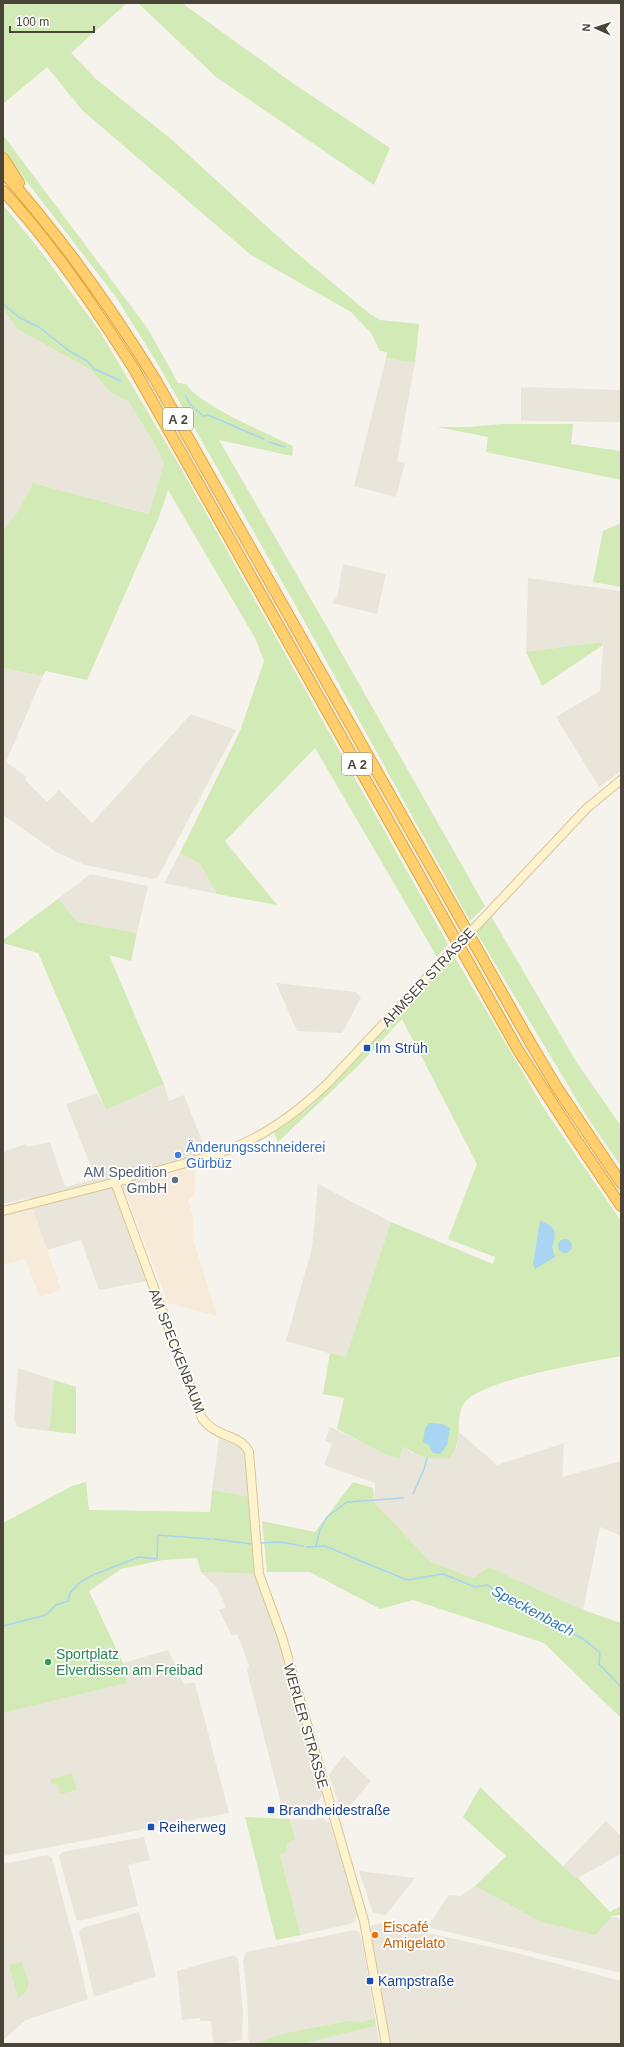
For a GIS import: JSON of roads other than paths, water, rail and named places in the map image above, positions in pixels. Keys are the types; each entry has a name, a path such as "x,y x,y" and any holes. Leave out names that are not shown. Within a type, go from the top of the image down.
{"highway":[{"path":"3,158 31,204"},
{"name":"A 2","path":"3,172 31,204 88,276 155,379 531,1044 564,1099 621,1183"},
{"name":"A 2","path":"6,195 101,317 134,369 518,1050 621,1206"}],"main road":[{"name":"AHMSER STRASSE","path":"3,1211 115,1182 130,1180 150,1172 229,1150 265,1133 296,1113 329,1082 587,808 621,780"},
{"name":"AM SPECKENBAUM","path":"115,1182 202,1418 213,1430 244,1444 249,1452 252,1469 259,1572"},
{"name":"WERLER STRASSE","path":"259,1572 282,1637 362,1915 386,2044"}],"water":[{"path":"540,1221 549,1225 554,1230 555,1238 552,1247 555,1257 535,1269 533,1264"},
{"path":"565,1239 570,1241 572,1246 570,1251 565,1253 560,1251 558,1246 560,1241"},
{"path":"429,1423 442,1424 450,1428 447,1445 440,1454 433,1453 429,1445 423,1442 425,1429"}],"waterway":[{"path":"3,304 20,318 39,327 68,350 87,361 94,369 121,381"},
{"path":"186,396 189,403 203,416 208,415 264,439"},
{"path":"269,442 285,447"},
{"path":"413,1494 427,1458"},
{"path":"316,1546 320,1530 327,1517 347,1502 403,1498"},
{"name":"Speckenbach","path":"3,1626 46,1615 56,1605 68,1601 70,1593 79,1583 93,1575 139,1557 157,1559 158,1535 210,1539"},
{"name":"Speckenbach","path":"213,1539 252,1544"},
{"name":"Speckenbach","path":"260,1543 280,1542 303,1546"},
{"name":"Speckenbach","path":"306,1547 325,1546 407,1580 443,1574 475,1587 487,1585 551,1623 577,1635 588,1643 600,1653 599,1664 621,1687"}],"place":[{"name":"Im Strüh","path":"367,1048"},
{"name":"Änderungsschneiderei Gürbüz","path":"178,1155"},
{"name":"AM Spedition GmbH","path":"175,1180"},
{"name":"Sportplatz Elverdissen am Freibad","path":"48,1662"},
{"name":"Brandheidestraße","path":"271,1810"},
{"name":"Reiherweg","path":"151,1827"},
{"name":"Eiscafé Amigelato","path":"375,1935"},
{"name":"Kampstraße","path":"370,1981"}]}
